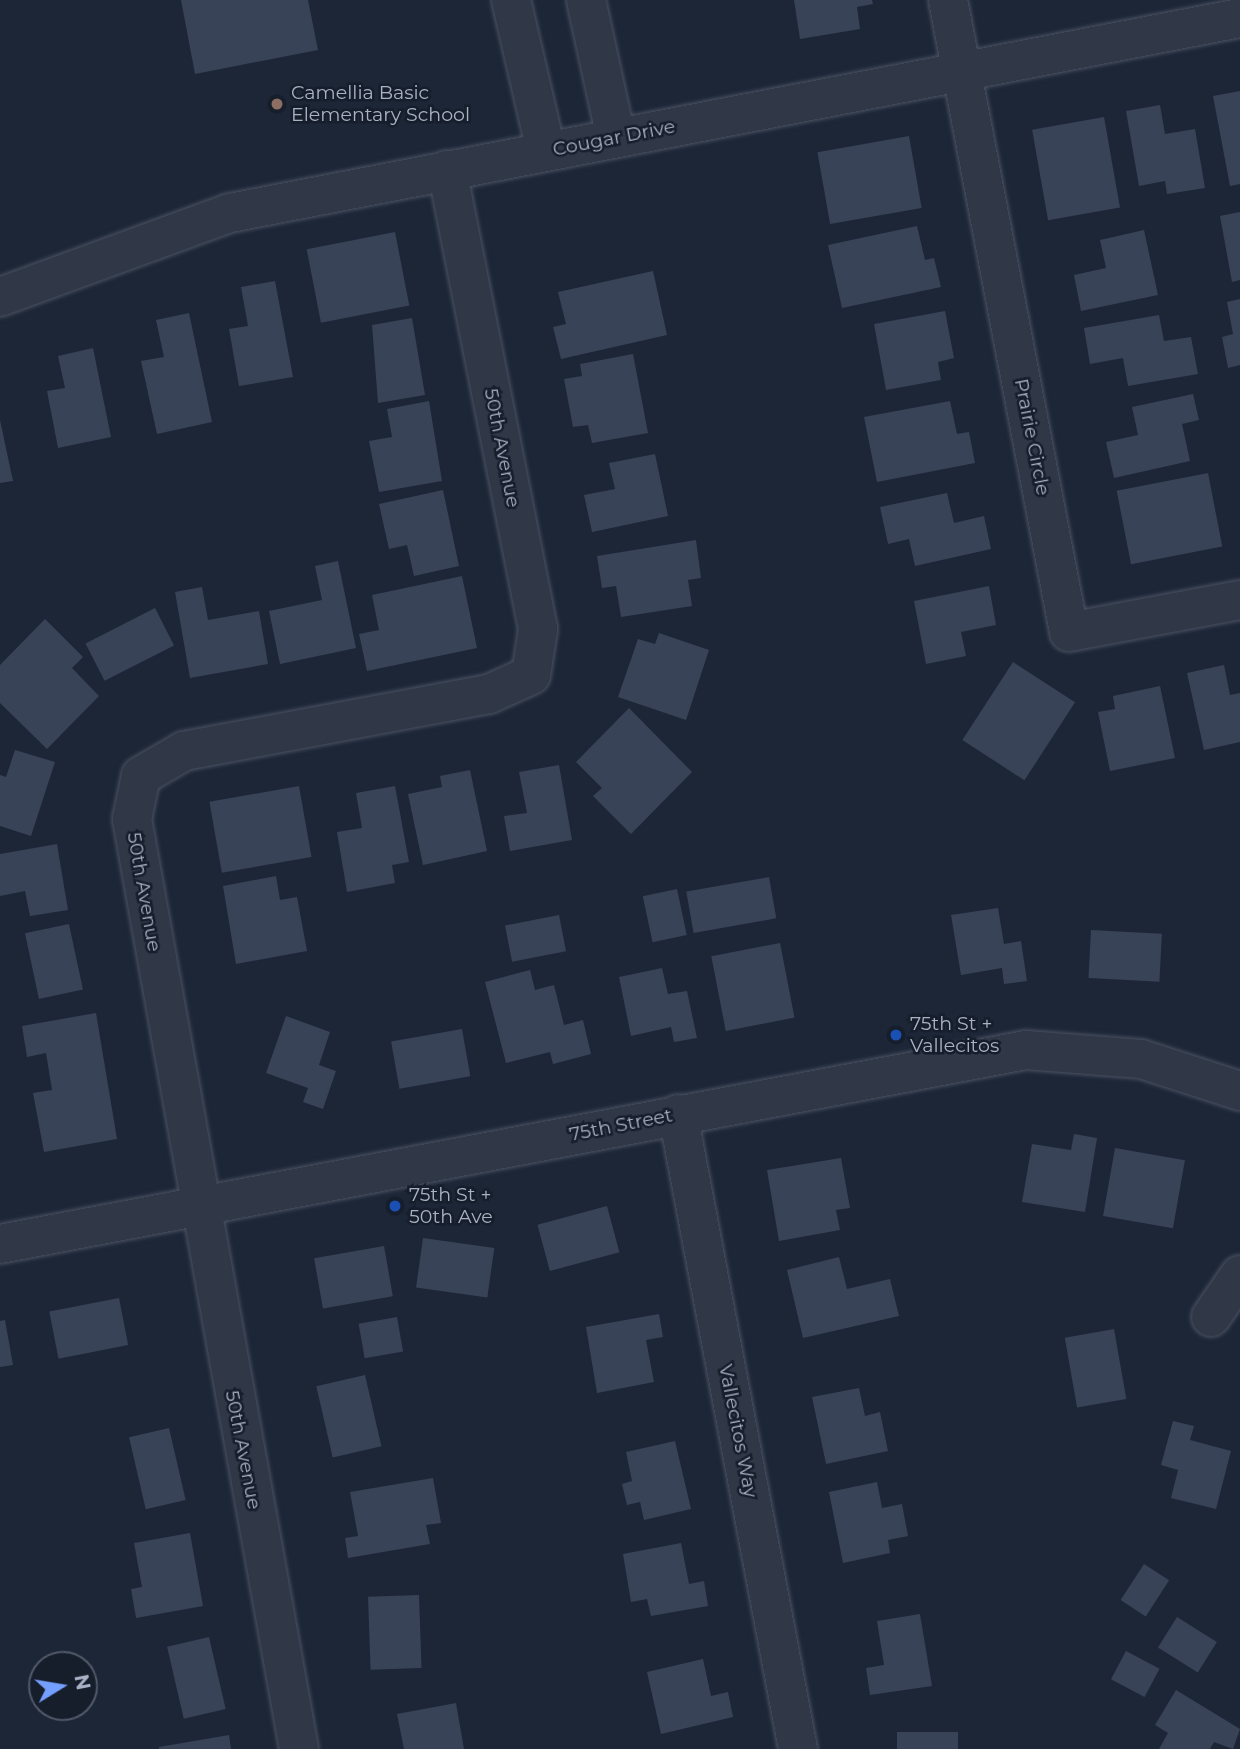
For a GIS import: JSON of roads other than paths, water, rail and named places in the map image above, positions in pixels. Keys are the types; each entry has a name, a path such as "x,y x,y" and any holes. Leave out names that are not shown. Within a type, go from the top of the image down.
{"street":[{"path":"512,0 547,151"},
{"path":"586,0 616,138"},
{"path":"948,0 962,72"},
{"name":"Cougar Drive","path":"0,297 230,214 1240,18"},
{"name":"Prairie Circle","path":"962,72 1069,632 1240,600"},
{"name":"50th Avenue","path":"299,1749 197,1206 132,818 141,776 184,751 489,694 531,675 538,629 447,170"},
{"name":"75th Street","path":"0,1244 1026,1050 1141,1059 1240,1091"},
{"name":"Vallecitos Way","path":"678,1114 798,1749"},
{"path":"1211,1317 1240,1275"}],"place":[{"name":"Camellia Basic Elementary School","path":"277,104"},
{"name":"75th St + Vallecitos","path":"896,1035"},
{"name":"75th St + 50th Ave","path":"395,1206"}]}
